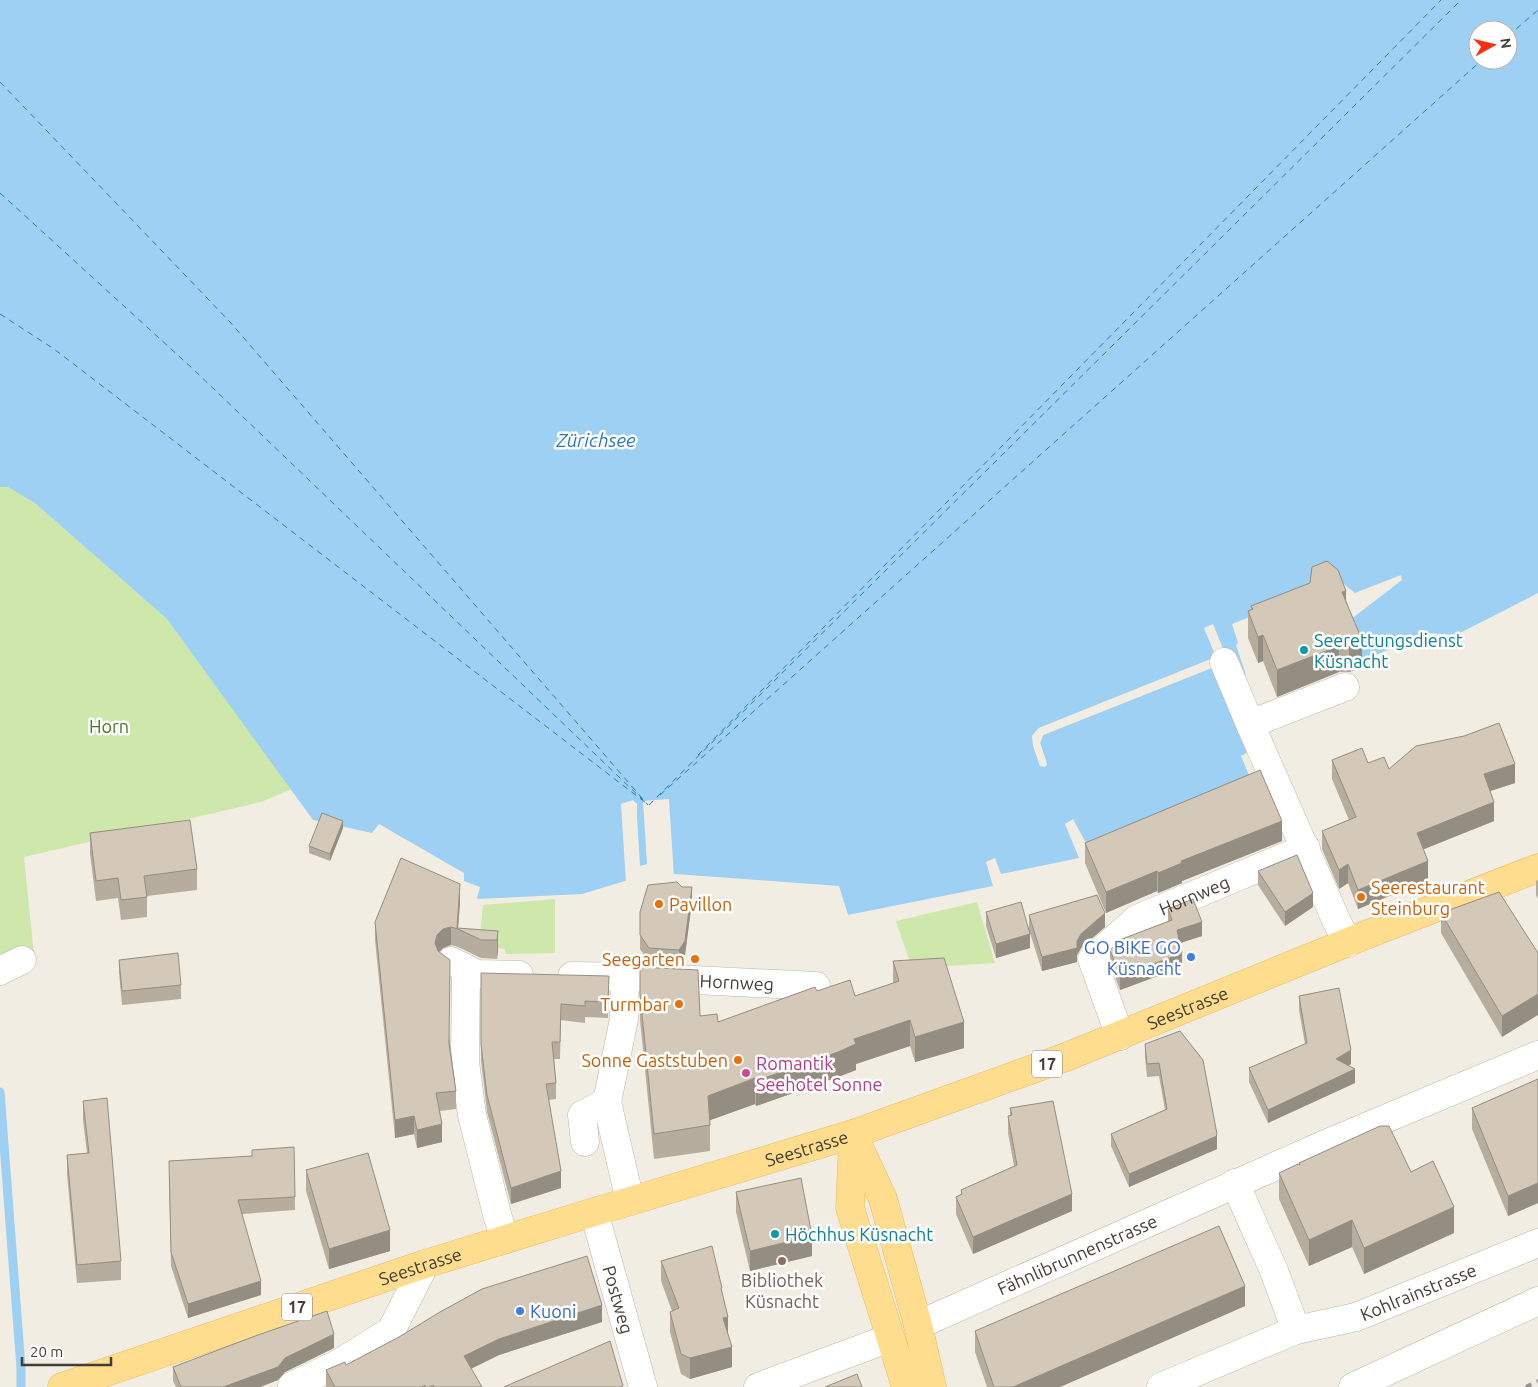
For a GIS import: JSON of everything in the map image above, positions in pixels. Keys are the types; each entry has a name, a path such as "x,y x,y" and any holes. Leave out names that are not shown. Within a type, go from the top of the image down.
{"main road":[{"name":"Seestrasse","path":"62,1387 94,1381 426,1264 853,1134 1120,1036 1348,942 1538,868"},
{"path":"853,1134 883,1199 918,1325 932,1387"},
{"path":"853,1134 850,1208 906,1387"}],"street":[{"path":"1224,662 1348,942"},
{"path":"1250,724 1345,687"},
{"name":"Hornweg","path":"1120,1036 1092,959 1137,919 1306,848"},
{"name":"Hornweg","path":"506,1239 498,1218 472,1115 465,1062 458,965 477,974 625,977 816,986"},
{"path":"625,977 624,1019 607,1102 630,1201"},
{"name":"Fähnlibrunnenstrasse","path":"918,1325 1235,1183 1538,1055"},
{"path":"585,1142 582,1114 607,1102"},
{"path":"1235,1183 1274,1271 1296,1330"},
{"name":"Postweg","path":"594,1212 643,1387"},
{"name":"Kohlrainstrasse","path":"1161,1387 1296,1330 1356,1318 1538,1243"},
{"path":"292,1386 338,1364 391,1331 426,1264"},
{"path":"1353,1387 1538,1301"},
{"path":"758,1387 890,1338"}],"green space":[{"name":"Horn","path":"0,487 8,487 36,504 167,619 292,789 261,802 24,857 34,955 0,970"},
{"path":"555,899 555,953 506,954 505,949 479,947 483,905"},
{"path":"977,902 995,963 912,968 896,921"}],"water":[{"name":"Zürichsee","path":"0,0 1538,0 1538,593 1456,635 1428,633 1361,661 1346,623 1402,580 1401,575 1355,593 1340,581 1232,624 1238,643 1236,645 1246,675 1236,680 1213,624 1204,628 1216,657 1039,728 1032,736 1040,766 1047,764 1040,743 1043,735 1214,667 1248,752 1241,756 1254,787 1091,852 1073,819 1065,824 1079,858 1001,874 995,858 986,862 993,886 848,915 839,886 676,874 625,881 582,894 477,899 480,887 464,881 464,873 379,824 372,833 313,820 167,619 36,504 8,487 0,487"}],"pier":[{"path":"1216,657 1215,660 1040,730 1035,736 1035,745 1043,764 1037,744 1041,733 1213,665 1214,667 1043,735 1040,743 1047,764 1045,767 1040,766 1033,746 1032,736 1039,728"},
{"path":"669,799 674,877 626,883 621,804 633,800 637,804 640,866 647,864 643,801"}],"building":[{"path":"1327,561 1338,570 1346,591 1342,592 1362,640 1349,646 1339,646 1277,670 1263,635 1258,637 1248,611 1253,609 1251,606 1310,583 1312,567"},
{"path":"1499,723 1515,764 1484,774 1494,802 1417,833 1428,861 1358,890 1348,864 1339,870 1322,831 1356,817 1332,760 1362,748 1368,763 1384,757 1389,769 1416,746 1464,736"},
{"path":"1260,770 1282,821 1181,861 1182,863 1158,873 1157,871 1106,892 1085,843"},
{"path":"322,813 343,821 330,854 309,846"},
{"path":"190,820 197,869 144,876 147,897 121,900 118,878 96,881 90,833"},
{"path":"1297,855 1313,893 1285,912 1258,871"},
{"path":"401,858 460,884 457,928 498,931 497,940 481,940 451,927 443,929 437,935 435,943 438,951 450,960 449,1044 456,1091 436,1093 442,1124 417,1130 414,1116 395,1120 375,922"},
{"path":"677,882 682,887 692,887 685,941 679,950 649,948 640,935 640,912 648,885"},
{"path":"1499,892 1538,953 1538,994 1502,1016 1441,913"},
{"path":"1097,895 1105,913 1081,934 1077,941 1077,948 1042,957 1029,915"},
{"path":"1193,899 1202,922 1177,930 1182,953 1120,977 1110,950 1122,939 1172,920 1168,909"},
{"path":"1021,902 1030,934 996,944 986,912"},
{"path":"178,953 181,985 122,991 119,960"},
{"path":"944,958 964,1022 915,1037 910,1020 854,1039 856,1044 838,1052 756,1081 755,1078 708,1096 710,1125 654,1134 640,994 640,967 698,970 700,1016 717,1014 718,1022 815,987 817,991 850,980 855,996 899,981 893,961"},
{"path":"481,973 609,976 608,1002 585,1001 585,1006 561,1004 560,1042 552,1042 556,1083 546,1084 561,1171 511,1188 487,1095 481,1044"},
{"path":"1339,988 1351,1050 1336,1059 1355,1069 1268,1110 1249,1068 1307,1043 1299,996"},
{"path":"1180,1031 1203,1060 1217,1136 1129,1174 1111,1134 1167,1109 1159,1063 1147,1064 1145,1044"},
{"path":"1538,1079 1538,1183 1508,1196 1472,1108"},
{"path":"107,1098 121,1261 77,1265 67,1155 89,1153 83,1101"},
{"path":"1053,1101 1072,1194 973,1237 956,1197 962,1194 961,1190 1017,1165 1008,1116 1012,1115 1010,1108"},
{"path":"1380,1126 1389,1126 1411,1172 1433,1161 1454,1207 1364,1248 1352,1220 1309,1240 1279,1173 1298,1164 1300,1165 1299,1163"},
{"path":"294,1147 295,1197 238,1200 261,1281 188,1304 171,1252 169,1161 252,1156 252,1150"},
{"path":"368,1153 390,1230 329,1249 306,1170"},
{"name":"Höchhus Küsnacht","path":"801,1178 812,1236 750,1251 736,1192"},
{"path":"1219,1226 1245,1286 1013,1387 994,1387 975,1331"},
{"path":"712,1246 728,1317 723,1318 732,1347 690,1358 681,1354 670,1312 679,1308 661,1261"},
{"path":"587,1256 602,1305 499,1339 464,1356 482,1387 434,1387 433,1385 425,1387 425,1385 422,1387 335,1387 326,1370 345,1362 346,1365 482,1289"},
{"path":"327,1311 334,1334 285,1358 278,1367 223,1387 181,1387 173,1367"},
{"path":"610,1341 623,1386 504,1387"},
{"path":"857,1374 862,1387 825,1387"}],"waterway":[{"path":"0,1092 21,1387"}],"ferry route":[{"path":"698,755 1441,0"},
{"path":"649,805 1461,0"},
{"path":"1518,27 1538,10"},
{"path":"660,795 1471,70"},
{"path":"0,82 230,322 648,805"},
{"path":"0,193 193,369 643,800"},
{"path":"0,314 54,349 646,803"}],"railway":[{"path":"1526,1387 1538,1381"}],"place":[{"name":"Seerettungsdienst Küsnacht","path":"1304,650"},
{"name":"Seerestaurant Steinburg","path":"1361,897"},
{"name":"Pavillon","path":"659,904"},
{"name":"GO BIKE GO Küsnacht","path":"1191,957"},
{"name":"Seegarten","path":"695,959"},
{"name":"Turmbar","path":"679,1004"},
{"name":"Sonne Gaststuben","path":"738,1060"},
{"name":"Romantik Seehotel Sonne","path":"746,1073"},
{"name":"Höchhus Küsnacht","path":"775,1234"},
{"name":"Bibliothek Küsnacht","path":"782,1261"},
{"name":"Kuoni","path":"520,1311"}]}
